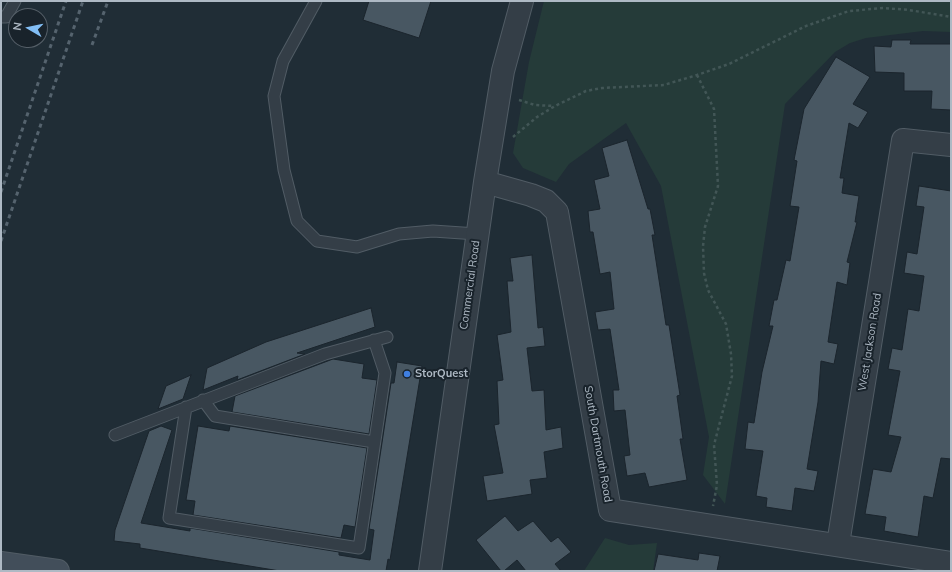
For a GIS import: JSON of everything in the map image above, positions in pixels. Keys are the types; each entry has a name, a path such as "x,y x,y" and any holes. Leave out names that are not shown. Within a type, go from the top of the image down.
{"main road":[{"path":"1,563 58,571"}],"street":[{"name":"Commercial Road","path":"430,571 477,234 503,70 522,1"},
{"name":"West Jackson Road","path":"838,544 903,140 951,144"},
{"name":"South Dartmouth Road","path":"485,182 531,194 546,201 557,212 610,510 838,544 951,563"}],"lane":[{"path":"1,17 6,17 15,1"},
{"path":"316,1 283,61 274,96 284,170 297,221 317,241 357,247 406,234 433,231 477,234"},
{"path":"114,435 325,354 387,337"},
{"path":"186,407 169,518 359,548 385,373 374,340"},
{"path":"203,400 215,416 374,442"}],"path":[{"path":"513,137 537,117 555,106 586,92 602,88 664,85 729,64 813,23 849,11 884,8 909,10 951,18"},
{"path":"696,75 714,109 718,186 705,227 703,246 704,273 708,290 726,324 731,354 732,376 714,445 717,485 710,525"},
{"path":"519,100 535,105 555,106"}],"green space":[{"path":"544,1 951,1 951,32 923,31 866,38 850,43 835,52 785,104 725,504 703,475 709,437 661,186 626,123 569,164 556,182 523,168 513,153 529,62"},
{"path":"605,538 629,545 657,543 653,571 584,571"}],"building":[{"path":"369,1 431,1 419,38 363,20"},
{"path":"892,40 911,40 910,44 951,44 951,110 931,109 932,91 904,91 904,73 875,72 874,46 891,47"},
{"path":"836,57 870,77 853,104 868,112 858,128 849,123 840,178 844,178 842,193 859,196 855,222 857,222 847,262 850,263 847,285 837,282 828,342 838,344 834,364 821,361 818,402 807,469 818,471 814,491 795,488 792,511 766,507 767,498 756,496 763,451 745,449 748,422 754,423 762,372 773,326 769,326 774,300 777,300 786,260 790,261 799,207 790,206 797,161 794,160 804,109"},
{"path":"627,140 648,209 650,209 655,235 652,235 666,325 669,325 680,395 677,396 683,439 680,439 687,480 649,487 645,473 627,476 624,456 630,455 625,410 614,411 613,390 619,390 610,329 598,330 595,312 614,309 610,272 600,274 593,232 590,232 588,211 600,209 594,180 609,176 602,148"},
{"path":"919,186 951,191 951,459 941,458 933,498 924,496 918,537 884,531 886,517 865,514 873,469 891,472 901,437 888,435 900,371 888,369 892,348 902,350 908,309 919,311 924,276 904,273 907,252 917,254 924,207 916,206"},
{"path":"532,255 538,328 543,327 545,346 527,348 532,391 544,390 546,430 561,427 563,448 544,452 547,478 530,480 532,494 487,501 483,476 503,473 494,425 499,424 497,381 503,380 497,335 511,332 507,281 513,281 510,258"},
{"path":"371,308 375,327 297,353 305,354 237,380 238,376 203,390 207,368 266,342"},
{"path":"333,359 364,364 362,378 377,380 369,434 232,412 235,396"},
{"path":"397,362 422,366 390,560 388,559 386,571 280,571 140,548 140,544 114,541 115,530 149,431 161,426 172,430 141,523 190,531 190,528 339,552 339,555 370,560 374,530 369,529 391,383 394,383"},
{"path":"191,375 183,399 158,409 166,386"},
{"path":"198,426 229,431 230,426 367,448 355,527 344,525 341,538 193,515 195,501 186,500"},
{"path":"505,516 518,531 533,521 551,542 558,537 571,552 555,564 561,571 526,571 517,560 504,571 501,571 476,540"},
{"path":"699,553 720,556 717,571 654,571 658,554 698,560"}],"railway":[{"path":"1,192 66,1"},
{"path":"1,241 83,1"},
{"path":"92,45 108,1"}],"place":[{"name":"StorQuest","path":"407,374"}]}
